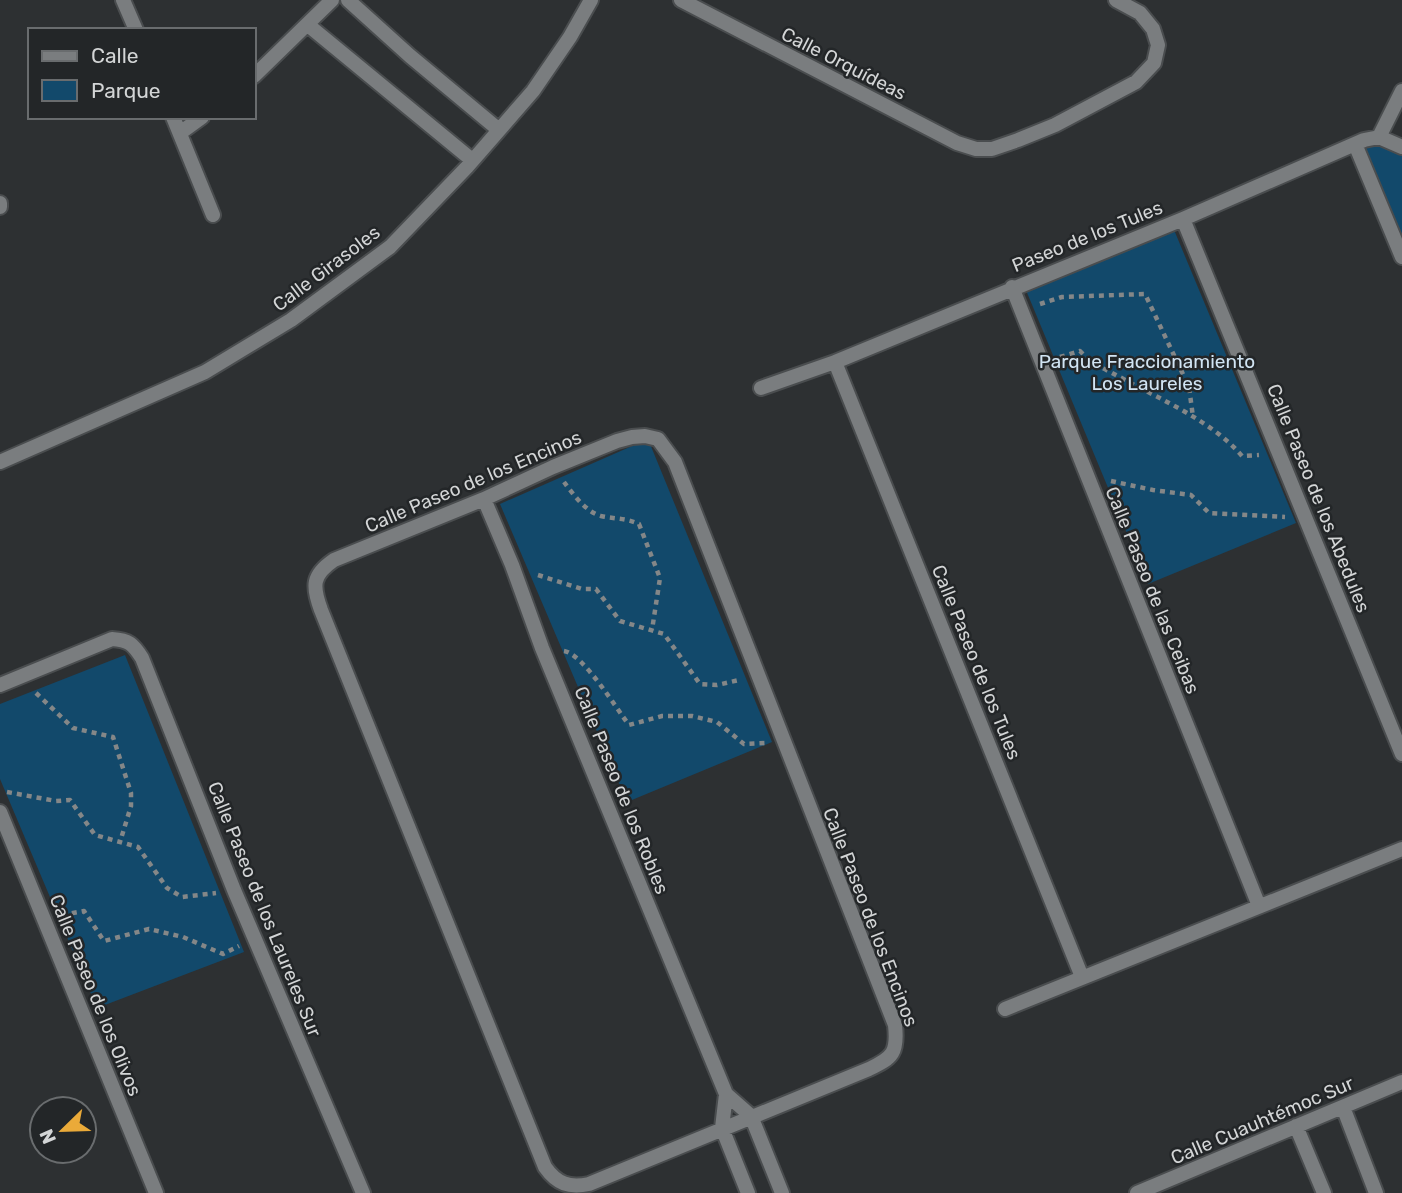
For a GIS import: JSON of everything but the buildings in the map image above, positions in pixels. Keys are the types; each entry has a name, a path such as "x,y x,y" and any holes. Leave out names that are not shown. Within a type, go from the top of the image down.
{"street":[{"path":"123,0 135,28"},
{"path":"256,74 332,0"},
{"path":"348,0 499,130"},
{"name":"Calle Girasoles","path":"0,462 205,372 290,320 390,247 533,91 570,37 591,0"},
{"name":"Calle Orquídeas","path":"681,0 957,143 976,149 992,149 1055,125 1136,82 1154,63 1158,45 1153,29 1140,13 1116,0"},
{"path":"308,25 472,160"},
{"path":"1402,91 1379,137 1402,147"},
{"path":"174,119 213,215"},
{"path":"180,133 199,119"},
{"name":"Paseo de los Tules","path":"761,388 835,362 1183,219 1355,144 1379,137"},
{"path":"1355,144 1402,257"},
{"name":"Calle Paseo de los Abedules","path":"1183,219 1402,754"},
{"name":"Calle Paseo de las Ceibas","path":"1012,287 1259,906"},
{"name":"Calle Paseo de los Tules","path":"835,362 1082,977"},
{"name":"Calle Paseo de los Encinos","path":"645,436 658,439 675,462 895,1026 897,1042 893,1053 884,1062 589,1184 567,1185 552,1176 536,1145 315,593 315,580 323,568 334,560 484,499 553,467 632,437 645,436"},
{"name":"Calle Paseo de los Robles","path":"484,499 512,565 542,648 726,1094 751,1116 782,1193"},
{"name":"Calle Paseo de los Laureles Sur","path":"20,677 112,639 130,641 142,658 234,890 363,1193"},
{"path":"0,685 20,677"},
{"name":"Calle Paseo de los Olivos","path":"0,812 156,1193"},
{"path":"1004,1009 1402,849"},
{"name":"Calle Cuauhtémoc Sur","path":"1137,1193 1402,1082"},
{"name":"Calle Paseo de los Robles","path":"726,1094 722,1128 748,1193"},
{"path":"1343,1107 1376,1193"},
{"path":"1296,1126 1324,1193"}],"path":[{"path":"1020,311 1062,297 1145,294 1189,387 1193,418"},
{"path":"1042,365 1080,351 1091,363 1193,418 1232,444 1242,456 1281,454"},
{"path":"553,467 588,509 599,516 627,518 639,524 660,578 652,630"},
{"path":"1087,475 1153,490 1191,495 1209,513 1307,519"},
{"path":"512,565 561,583 596,589 620,621 664,634 700,684 717,685 757,675"},
{"path":"542,648 569,652 588,670 629,725 662,716 692,716 716,722 744,744 784,742"},
{"path":"20,677 73,728 113,737 131,793 131,806 120,842"},
{"path":"0,790 57,801 69,800 94,835 138,847 167,888 182,897 234,890"},
{"path":"44,918 85,911 104,941 149,929 183,937 223,954 254,937"}],"green space":[{"path":"1381,128 1402,139 1402,255 1357,140"},
{"name":"Parque Fraccionamiento Los Laureles","path":"1172,225 1296,523 1148,584 1023,283"},
{"path":"648,439 772,742 627,802 500,504"},
{"path":"125,655 244,952 97,1008 0,779 0,704"}]}
